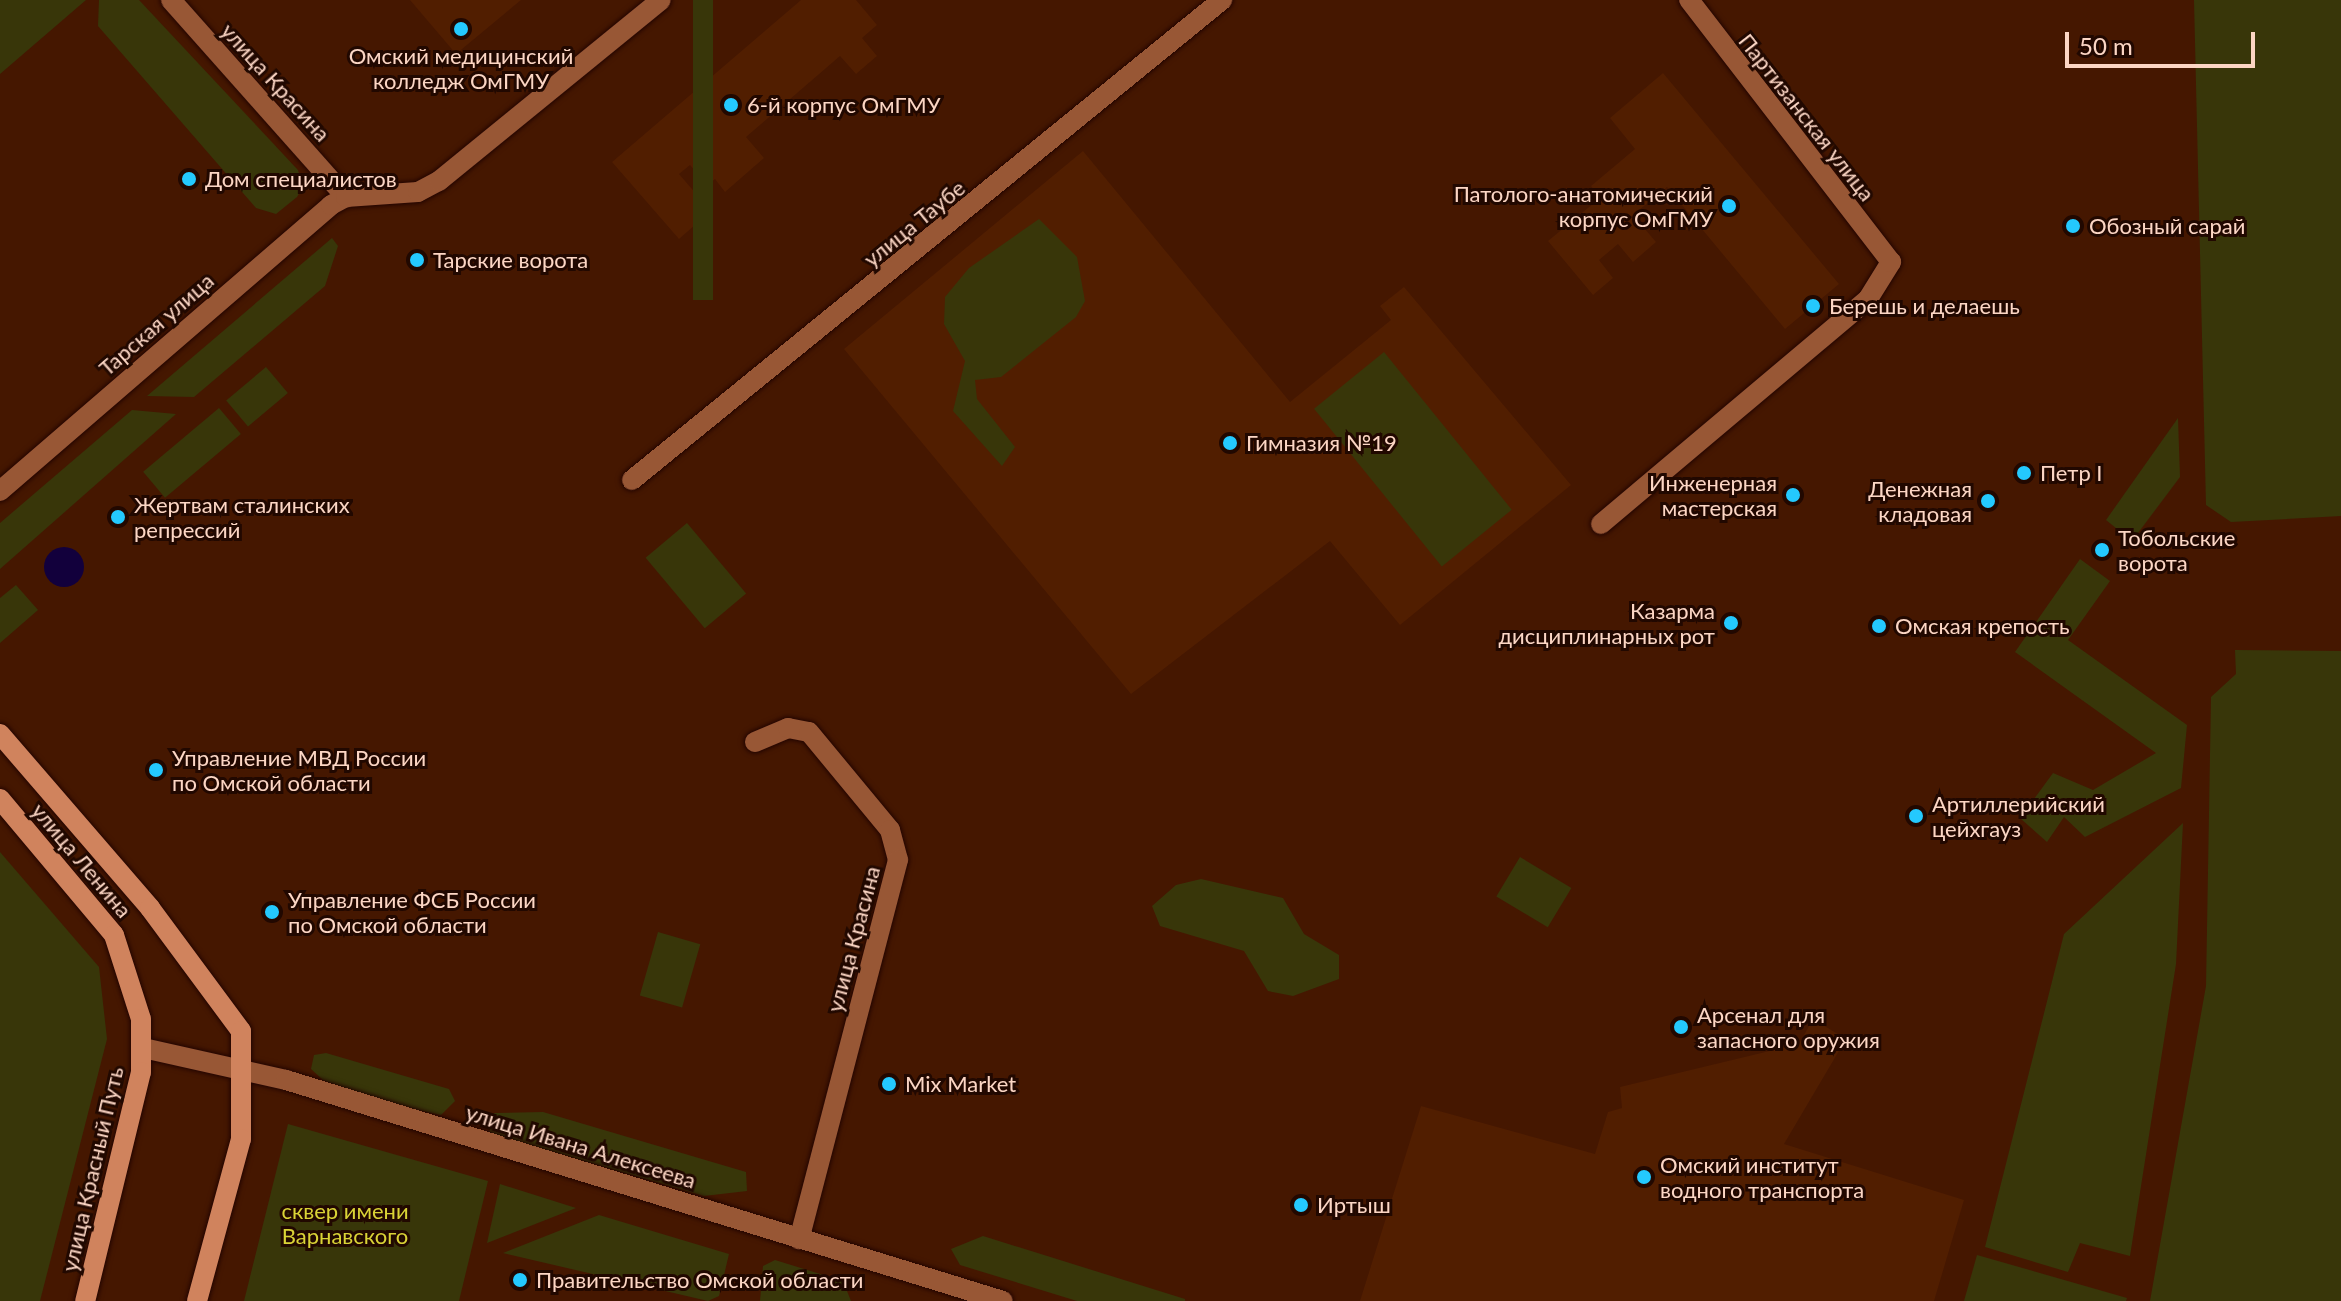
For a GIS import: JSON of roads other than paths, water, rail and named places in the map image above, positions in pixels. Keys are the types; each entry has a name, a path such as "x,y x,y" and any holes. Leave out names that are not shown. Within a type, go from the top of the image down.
{"main road":[{"name":"улица Ленина","path":"0,734 150,908 230,1009 246,1074"},
{"name":"улица Ленина","path":"0,799 114,935 135,989 143,1048"},
{"name":"улица Красный Путь","path":"85,1301 143,1048"},
{"path":"197,1301 241,1139 246,1074"}],"street":[{"name":"улица Красина","path":"171,0 346,197"},
{"path":"346,197 399,196 439,181 661,0"},
{"name":"улица Таубе","path":"632,480 1222,0"},
{"name":"Партизанская улица","path":"1601,524 1868,299 1891,262 1689,0"},
{"name":"Тарская улица","path":"0,491 346,197"},
{"name":"улица Красина","path":"755,742 788,728 809,732 890,830 898,860 799,1239"},
{"name":"улица Ивана Алексеева","path":"143,1048 246,1074 286,1080 1003,1301"}],"place":[{"name":"Омский медицинский колледж ОмГМУ","path":"461,29"},
{"name":"6-й корпус ОмГМУ","path":"731,105"},
{"name":"Дом специалистов","path":"189,179"},
{"name":"Патолого-анатомический корпус ОмГМУ","path":"1729,206"},
{"name":"Обозный сарай","path":"2073,226"},
{"name":"Тарские ворота","path":"417,260"},
{"name":"Берешь и делаешь","path":"1813,306"},
{"name":"Гимназия №19","path":"1230,443"},
{"name":"Петр I","path":"2024,473"},
{"name":"Инженерная мастерская","path":"1793,495"},
{"name":"Денежная кладовая","path":"1988,501"},
{"name":"Жертвам сталинских репрессий","path":"118,517"},
{"name":"Тобольские ворота","path":"2102,550"},
{"name":"Казарма дисциплинарных рот","path":"1731,623"},
{"name":"Омская крепость","path":"1879,626"},
{"name":"Управление МВД России по Омской области","path":"156,770"},
{"name":"Артиллерийский цейхгауз","path":"1916,816"},
{"name":"Управление ФСБ России по Омской области","path":"272,912"},
{"name":"Арсенал для запасного оружия","path":"1681,1027"},
{"name":"Mix Market","path":"889,1084"},
{"name":"Омский институт водного транспорта","path":"1644,1177"},
{"name":"Иртыш","path":"1301,1205"},
{"name":"Правительство Омской области","path":"520,1280"}],"park label":[{"name":"сквер имени Варнавского","path":"345,1222"}]}
